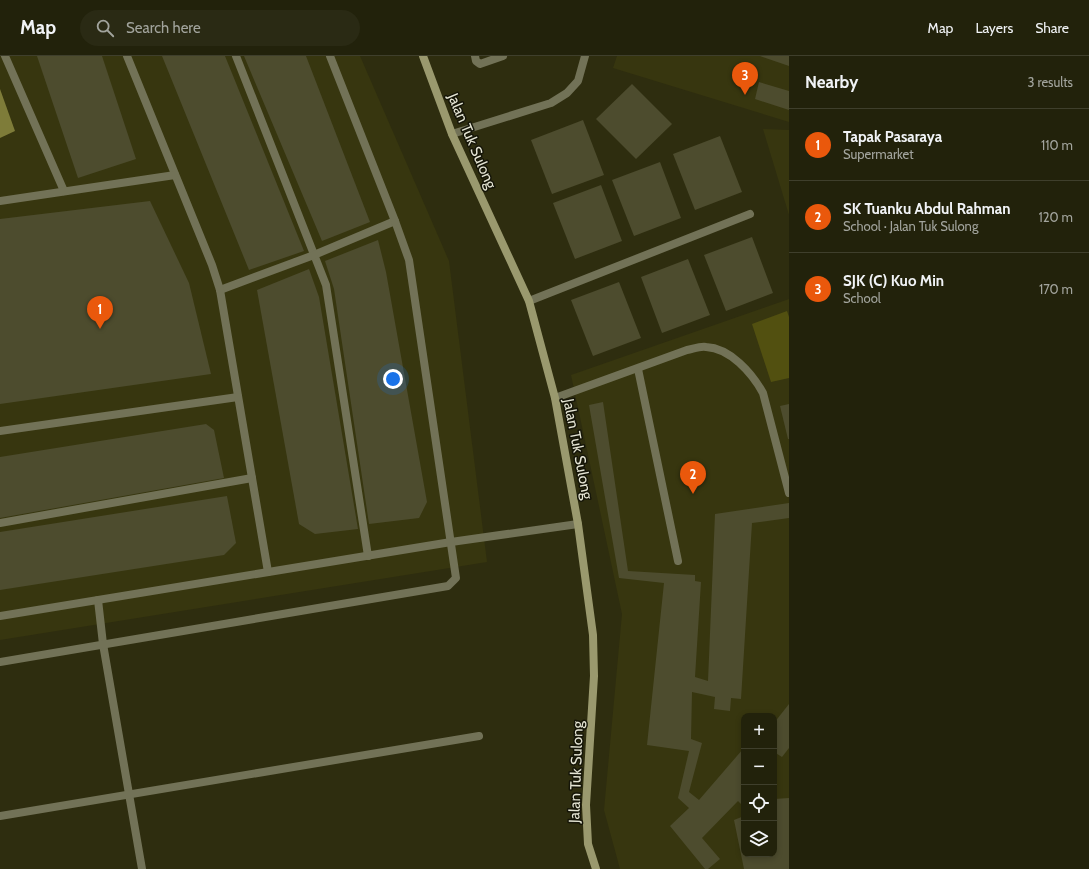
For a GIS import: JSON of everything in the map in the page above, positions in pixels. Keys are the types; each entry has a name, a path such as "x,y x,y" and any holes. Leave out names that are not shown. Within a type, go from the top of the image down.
{"street":[{"path":"6,56 64,191"},
{"path":"127,56 212,265 220,290 268,572"},
{"path":"236,56 326,285 368,556"},
{"path":"0,662 448,586 456,578 409,260 330,56"},
{"name":"Jalan Tuk Sulong","path":"423,56 452,134 529,301 555,398 578,524 593,635 594,676 586,805 588,844 596,869"},
{"path":"475,56 476,60 480,64 503,56"},
{"path":"452,134 551,103 567,93 578,80 585,56"},
{"path":"0,201 175,175"},
{"path":"529,301 750,214"},
{"path":"220,290 314,255 395,221"},
{"path":"555,398 687,350 705,346 716,348 737,360 756,380 763,393 789,493"},
{"path":"638,369 678,560"},
{"path":"0,431 238,397"},
{"path":"0,523 252,478"},
{"path":"0,616 451,542 578,524"},
{"path":"98,600 103,644 142,869"},
{"path":"0,816 480,736"}],"shaded area":[{"path":"0,56 360,56 449,261 487,562 0,640"},
{"path":"617,56 789,56 789,122 613,68"},
{"path":"0,89 15,131 0,138"},
{"path":"763,129 789,130 789,215"},
{"path":"789,299 789,869 620,869 604,810 622,614 571,375"},
{"path":"787,311 789,317 789,378 771,382 752,324"}],"building":[{"path":"37,56 102,56 136,159 78,178"},
{"path":"162,56 225,56 304,251 249,270"},
{"path":"244,56 306,56 370,222 322,241"},
{"path":"760,56 789,56 789,66"},
{"path":"759,82 789,91 789,110 755,99"},
{"path":"632,84 672,124 636,159 596,119"},
{"path":"583,120 604,175 552,194 531,140"},
{"path":"720,136 742,192 695,210 673,154"},
{"path":"660,162 681,218 634,236 612,180"},
{"path":"601,185 622,241 575,259 553,203"},
{"path":"150,201 189,283 211,374 0,404 0,219"},
{"path":"752,237 773,293 726,311 704,255"},
{"path":"378,240 386,272 427,502 419,518 369,524 334,289 325,261"},
{"path":"688,259 710,315 662,333 641,277"},
{"path":"309,269 319,297 358,529 315,534 299,524 257,290"},
{"path":"619,282 641,338 593,356 571,300"},
{"path":"603,402 628,571 695,575 695,581 701,582 695,677 708,681 715,514 789,503 789,518 752,523 741,699 731,698 730,711 714,709 715,697 692,692 691,739 702,743 689,792 699,800 741,751 741,804 738,801 702,838 720,859 708,869 705,869 670,826 689,808 678,798 689,751 647,745 664,583 619,578 589,405"},
{"path":"789,404 789,439 788,439 780,406"},
{"path":"206,424 214,430 224,478 0,518 0,457"},
{"path":"227,496 236,543 224,555 0,590 0,532"},
{"path":"789,704 789,748 782,757 777,754 777,719"},
{"path":"789,798 789,869 744,869 742,857 777,857 777,799"},
{"path":"741,817 741,854 734,820"}],"place":[{"name":"SJK (C) Kuo Min","path":"745,95"},
{"name":"Tapak Pasaraya","path":"100,329"},
{"name":"SK Tuanku Abdul Rahman","path":"693,494"}]}
